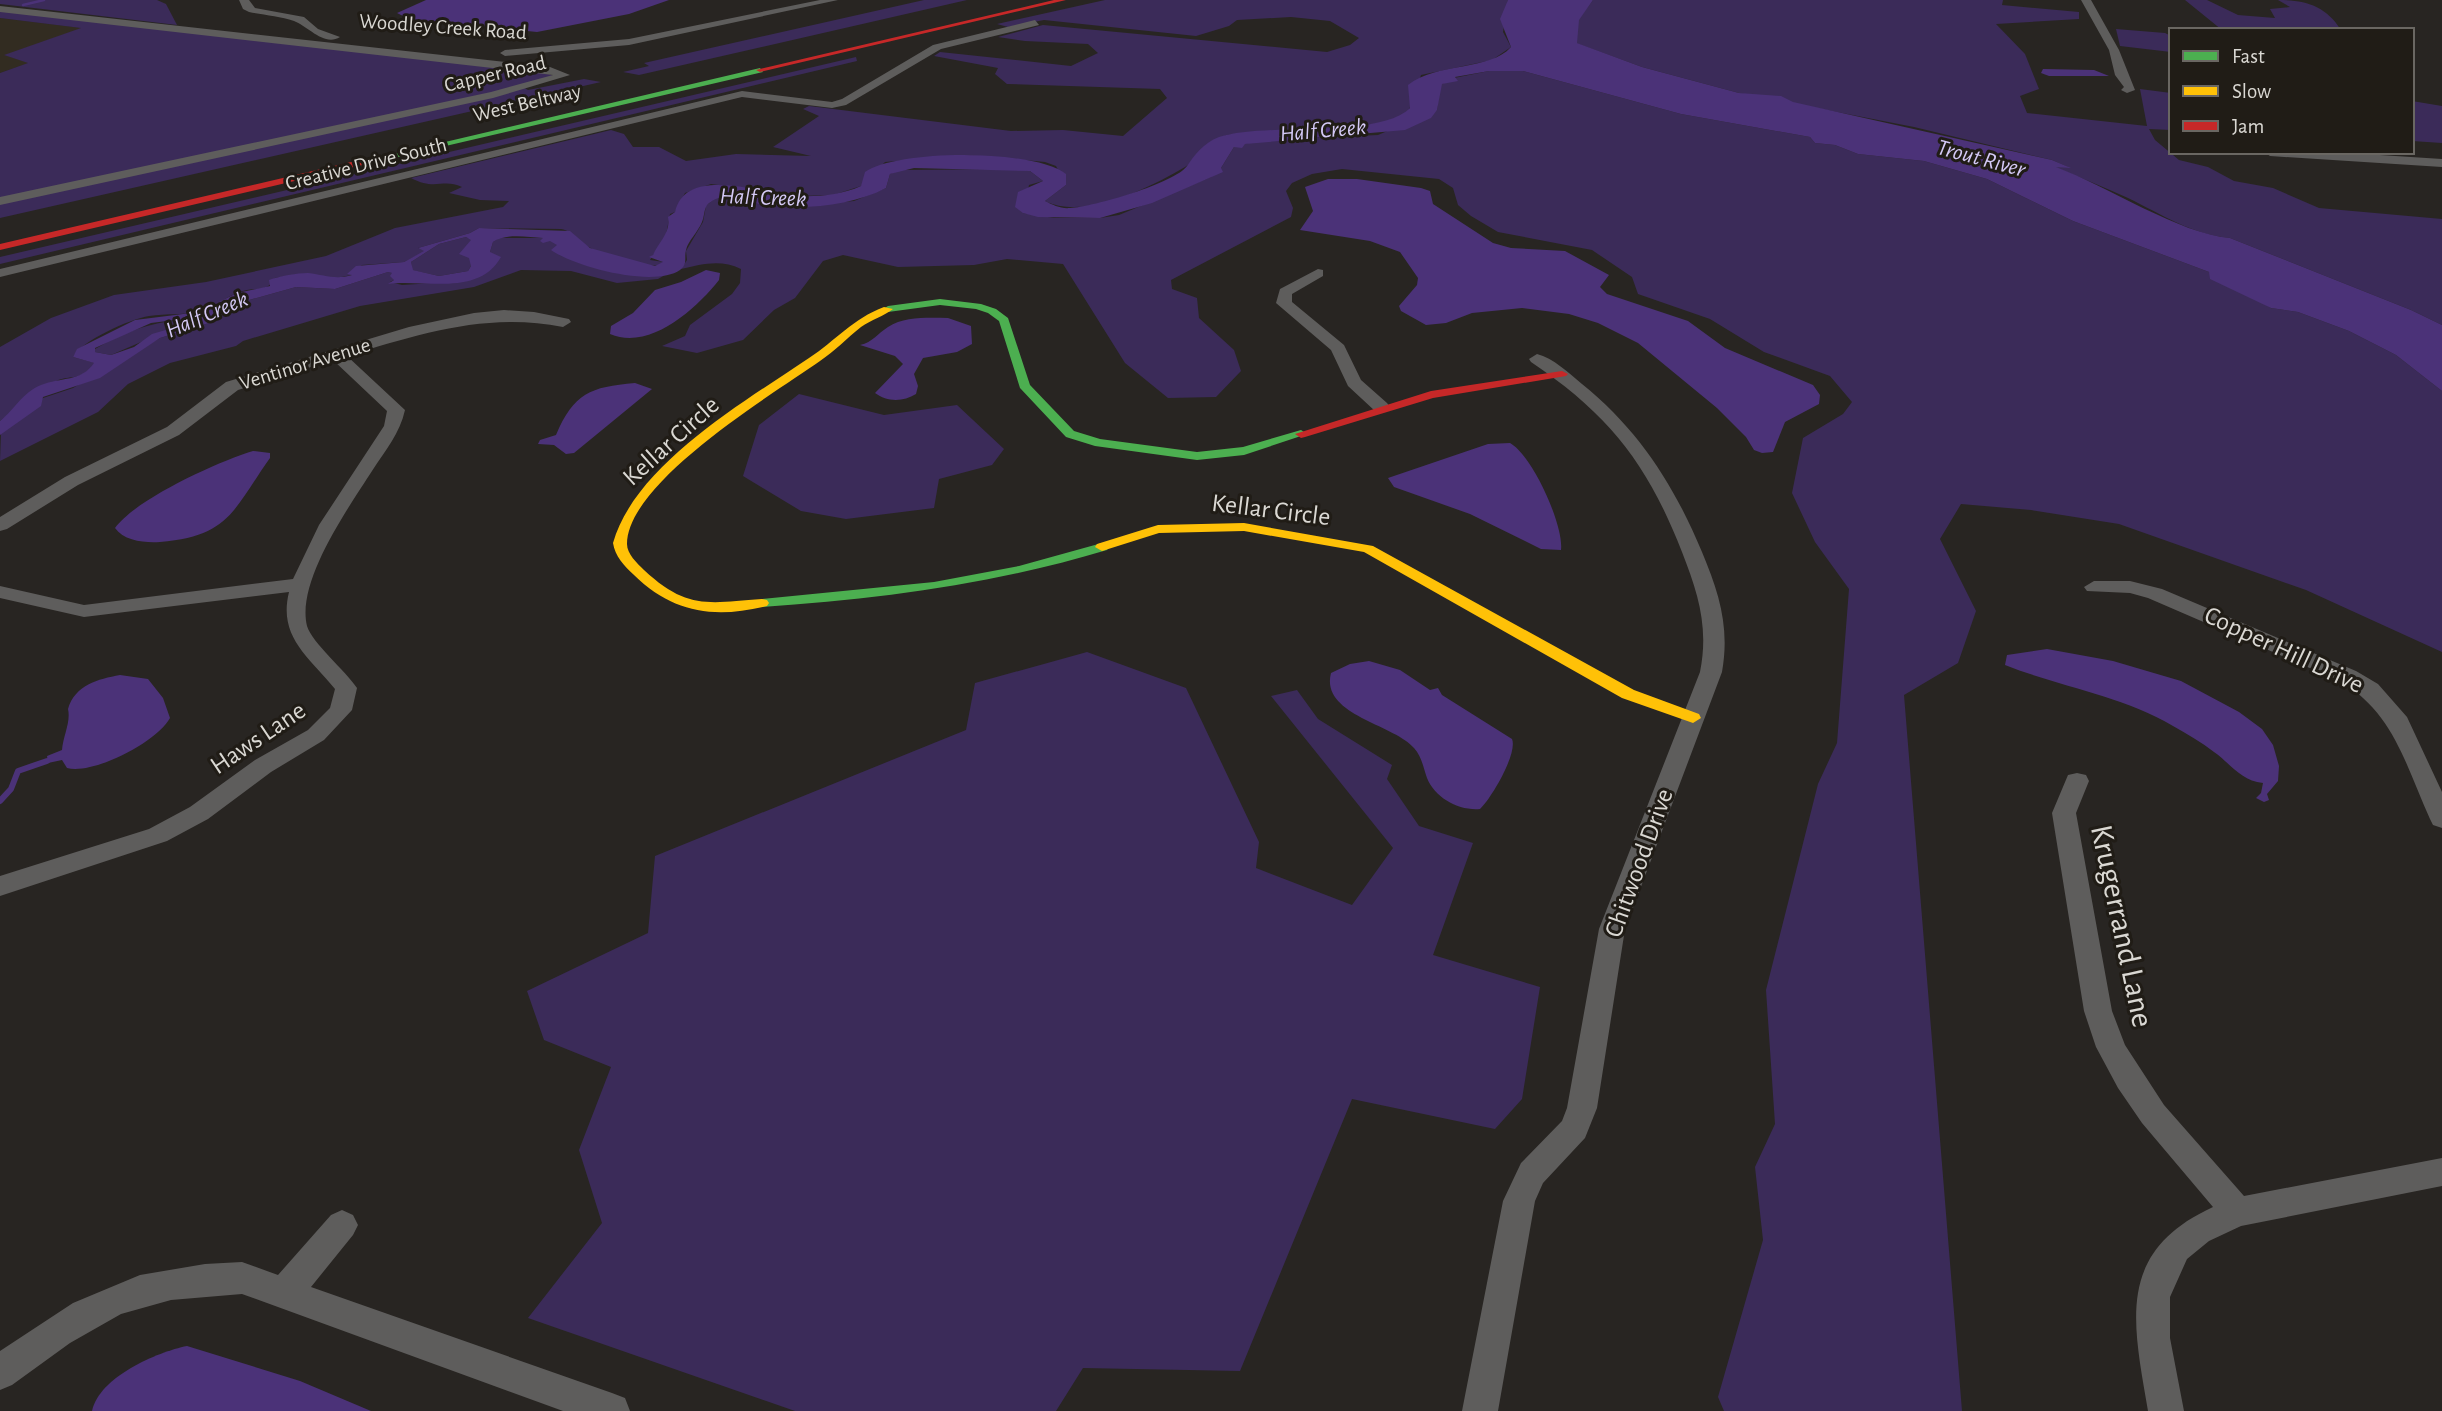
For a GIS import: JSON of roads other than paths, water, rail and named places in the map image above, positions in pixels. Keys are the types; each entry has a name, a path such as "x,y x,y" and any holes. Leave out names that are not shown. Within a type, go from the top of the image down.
{"main road":[{"name":"West Beltway","path":"229,176 1009,0"},
{"name":"West Beltway","path":"0,247 1063,0"},
{"name":"Kellar Circle","path":"1562,374 1456,390 1381,407 1229,454 1197,456 1099,443 1060,428 1024,387 1004,320 997,313 973,305 951,302 891,309 860,320 830,349 776,382 649,486 636,502 619,538 620,548 625,557 668,599 683,605 705,607 870,596 1041,568 1158,529 1178,526 1244,527 1367,549 1628,694 1693,718"}],"street":[{"name":"Woodley Creek Road","path":"244,0 246,8 300,19 321,34 478,53 569,50 630,42 792,9"},
{"path":"771,0 792,9 833,0"},
{"path":"2086,0 2114,50 2121,75 2132,88 2127,90"},
{"name":"Capper Road","path":"0,9 550,70 564,75 493,95 0,201"},
{"name":"Creative Drive South","path":"0,273 742,94 832,105 846,102 937,47 1035,23"},
{"path":"2301,154 2442,163"},
{"path":"1318,273 1285,292 1284,303 1338,348 1354,382 1381,407"},
{"name":"Ventinor Avenue","path":"0,526 78,476 174,430 233,386 419,329 461,321 532,316 563,322"},
{"name":"Haws Lane","path":"0,886 158,835 179,825 331,722 341,710 346,688 297,629 292,617 301,584 317,544 397,418 396,411 336,354"},
{"name":"Chitwood Drive","path":"1480,1411 1519,1201 1532,1173 1574,1129 1582,1108 1612,929 1693,718 1715,653 1714,612 1708,591 1650,465 1623,433 1562,374 1537,359"},
{"path":"0,592 85,611 301,584"},
{"name":"Copper Hill Drive","path":"2094,587 2130,587 2155,593 2347,676 2370,690 2396,717 2442,819"},
{"name":"Krugerrand Lane","path":"2077,781 2064,813 2098,1011 2111,1047 2128,1079 2153,1114 2237,1212"},
{"path":"2166,1411 2153,1338 2153,1297 2162,1270 2175,1248 2198,1230 2237,1212 2442,1172"},
{"path":"285,1292 342,1225"},
{"path":"0,1373 42,1339 87,1312 141,1290 192,1279 242,1278 612,1411"}],"water":[{"path":"426,0 669,0 629,14 537,32 409,19 397,13"},
{"path":"1508,0 1593,0 1579,20 1577,43 1642,67 1739,93 1781,96 1793,102 2052,160 2071,168 2056,167 2166,219 2210,235 2230,238 2411,310 2442,325 2442,391 2396,355 2349,331 2298,312 2271,308 2210,279 2209,272 2073,221 1987,179 1924,161 1858,154 1835,145 1815,143 1810,137 1681,114 1523,71 1489,71 1455,77 1458,81 1442,84 1437,110 1431,118 1405,130 1234,147 1221,168 1223,172 1152,203 1100,218 1038,217 1023,213 1015,207 1018,192 1043,181 1030,171 914,168 890,174 886,188 843,203 811,207 759,204 731,197 715,199 706,207 703,220 687,247 684,265 680,270 668,275 634,276 596,269 551,250 557,245 550,241 543,243 540,241 543,238 517,236 504,237 493,242 490,252 501,257 491,269 465,282 388,284 394,280 390,276 392,273 388,272 335,289 296,287 242,302 209,323 160,338 100,378 43,397 41,406 0,435 0,421 29,392 41,385 77,376 89,369 94,363 73,357 77,349 135,320 199,312 237,293 270,286 269,280 304,273 335,277 352,275 347,274 356,266 404,262 424,251 418,248 479,228 570,231 590,248 655,266 663,262 649,257 653,255 666,232 668,217 675,212 682,197 694,189 709,185 727,185 797,196 829,195 861,186 865,172 882,164 935,156 997,156 1050,166 1066,174 1066,185 1045,201 1067,208 1081,207 1133,193 1167,180 1187,166 1204,146 1219,137 1264,130 1348,127 1395,118 1410,108 1408,85 1433,73 1490,60 1511,47 1500,19","holes":["466,237 471,240 459,254 469,258 471,266 468,271 439,276 413,270 411,262 439,244","175,320 193,322 152,334 134,347 111,355 95,352 95,348 151,323"]},
{"path":"2043,69 2094,70 2109,76 2049,76 2041,73"},
{"path":"1328,179 1357,179 1421,188 1430,191 1433,204 1493,243 1511,248 1565,251 1609,275 1600,287 1607,294 1688,321 1725,348 1813,385 1820,395 1819,404 1785,422 1773,452 1762,453 1754,450 1746,437 1717,408 1638,343 1598,323 1569,314 1522,308 1472,313 1446,323 1426,325 1401,311 1399,306 1417,285 1418,278 1400,252 1370,241 1300,230 1313,211 1305,187"},
{"path":"706,270 720,273 719,280 698,303 671,324 641,337 625,338 610,334 611,326 633,313 655,290"},
{"path":"917,318 948,318 971,326 972,344 957,352 923,358 914,374 918,386 916,394 911,397 890,399 875,393 903,364 895,356 860,345 872,340 895,323"},
{"path":"635,383 652,389 574,453 566,454 554,445 538,444 540,440 556,435 570,410 585,395 606,387"},
{"path":"1510,443 1528,462 1545,492 1558,525 1561,550 1541,549 1470,514 1394,487 1388,478 1488,444"},
{"path":"253,451 270,453 270,458 237,506 216,526 202,534 154,542 129,538 115,528 140,505 158,494 199,473"},
{"path":"2047,649 2113,661 2181,681 2239,712 2262,729 2273,745 2279,766 2278,781 2267,794 2269,800 2264,802 2256,798 2261,793 2263,783 2248,779 2204,745 2153,715 2133,706 2005,665 2007,655"},
{"path":"1369,661 1400,670 1430,690 1438,688 1442,695 1512,739 1513,746 1507,765 1497,786 1480,809 1464,808 1442,797 1427,778 1414,748 1391,732 1347,709 1337,699 1331,687 1331,673 1350,664"},
{"path":"120,675 148,679 163,698 170,718 163,727 139,746 108,762 78,769 67,768 62,760 48,763 47,756 62,750 68,709 76,694 88,684"},
{"path":"187,1346 300,1381 371,1411 92,1411 97,1399 117,1377 146,1360"}],"waterway":[{"path":"23,5 44,0"},
{"path":"0,801 11,789 18,771 47,761"}],"water label":[{"name":"Half Creek","path":"1323,131"},
{"name":"Trout River","path":"1981,159"},
{"name":"Half Creek","path":"763,198"},
{"name":"Half Creek","path":"207,315"}]}
